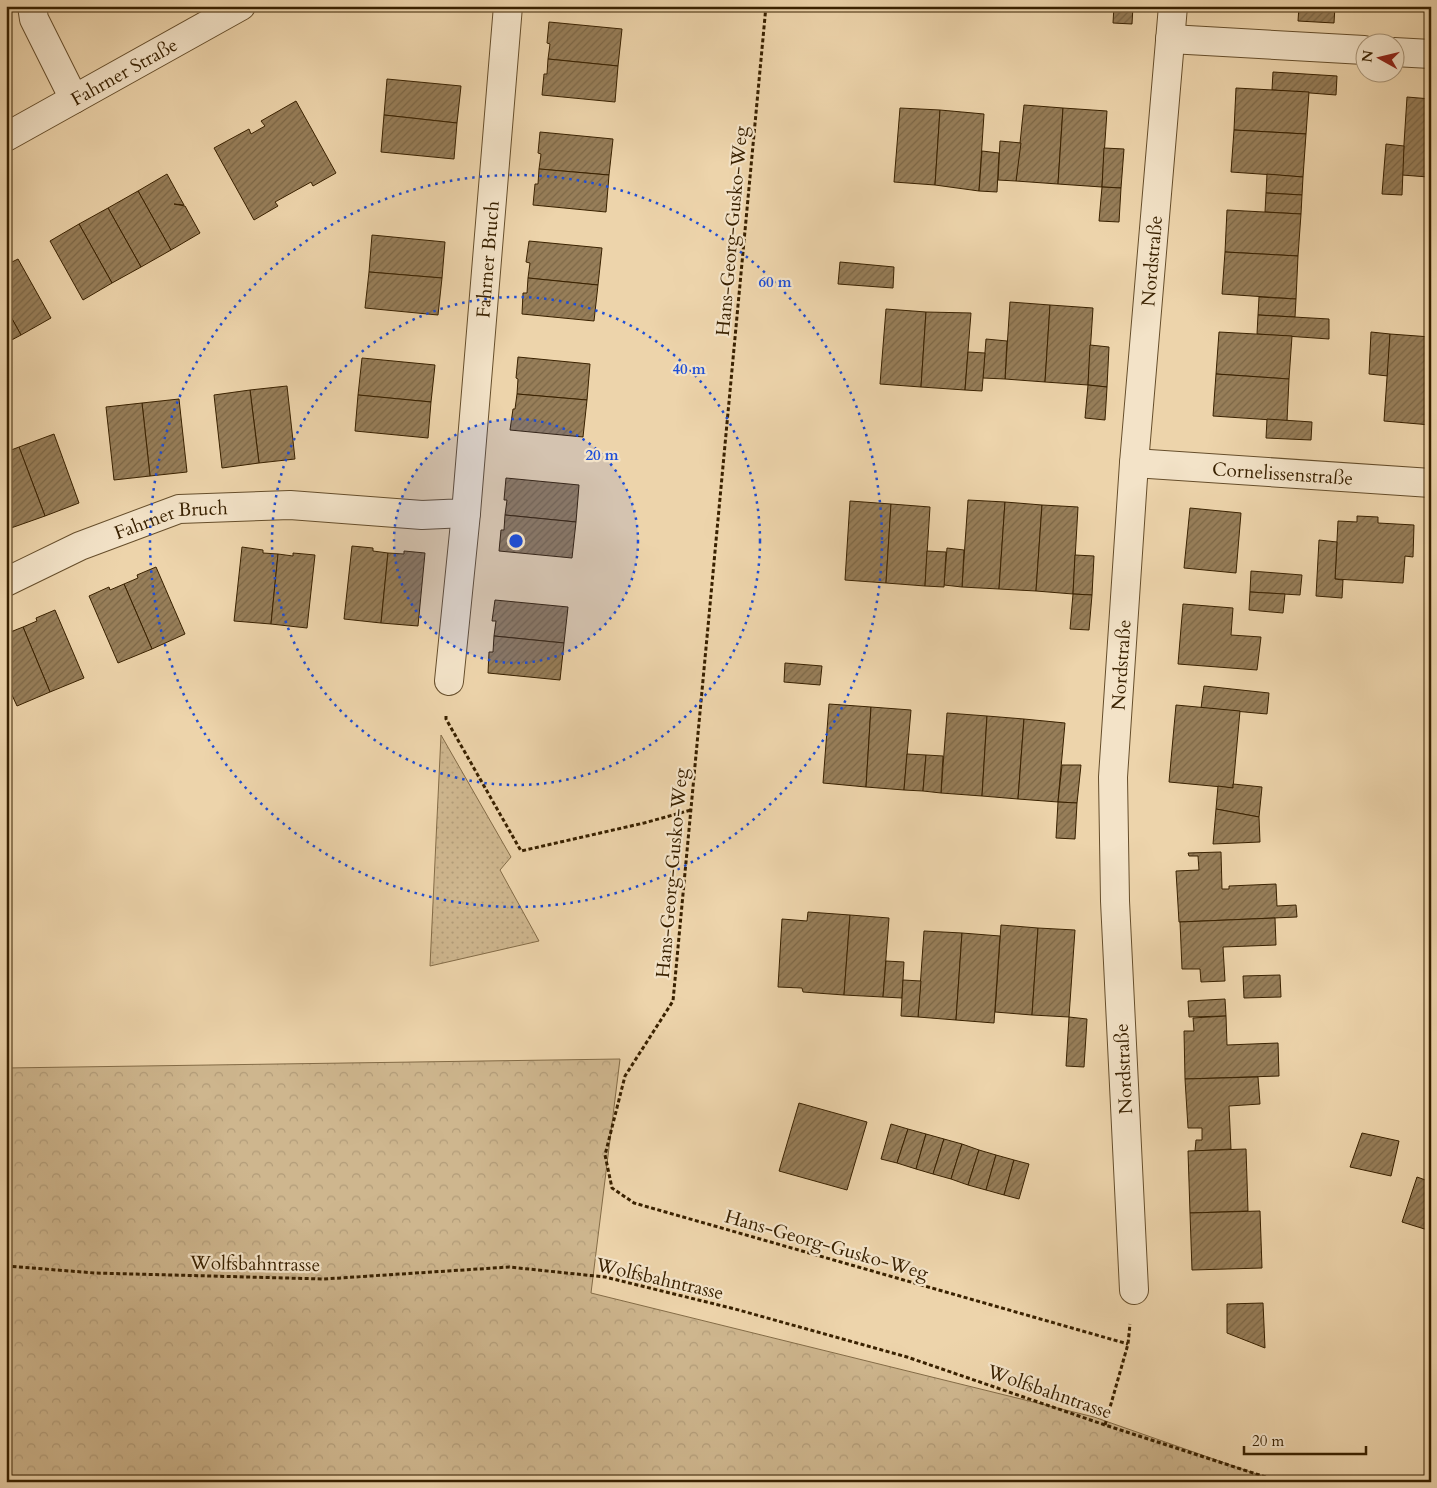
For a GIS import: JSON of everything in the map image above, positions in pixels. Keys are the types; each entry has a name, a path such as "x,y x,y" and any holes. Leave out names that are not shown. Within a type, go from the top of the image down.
{"street":[{"path":"32,6 34,19 74,99"},
{"name":"Fahrner Straße","path":"6,137 241,6"},
{"name":"Fahrner Bruch","path":"449,680 466,512 508,6"},
{"name":"Nordstraße","path":"1134,1290 1116,911 1113,777 1134,462 1173,6"},
{"path":"1170,39 1354,49"},
{"path":"1404,53 1431,54"},
{"name":"Cornelissenstraße","path":"1134,462 1431,483"},
{"name":"Fahrner Bruch","path":"6,582 80,546 180,509 290,506 422,515 466,512"}],"path":[{"name":"Hans-Georg-Gusko-Weg","path":"766,6 673,1000 625,1076 605,1155 612,1188 634,1203 1128,1344"},
{"path":"449,680 446,719 521,851 644,823 691,810"},
{"name":"Wolfsbahntrasse","path":"6,1266 95,1273 324,1279 509,1266 605,1277 735,1309 907,1357 1105,1425 1281,1482"},
{"path":"1105,1425 1128,1344 1134,1290"}],"green space":[{"path":"441,735 511,857 500,870 539,941 430,966"},
{"path":"620,1059 591,1293 1094,1417 1279,1482 6,1482 6,1068"}],"building":[{"path":"1114,6 1133,6 1132,24 1113,23"},
{"path":"1299,6 1335,6 1334,23 1298,21"},
{"path":"549,22 622,29 618,66 548,59 550,44 547,43"},
{"path":"548,59 618,66 615,102 542,95"},
{"path":"1273,72 1337,76 1336,95 1272,90"},
{"path":"387,79 461,86 457,123 384,115"},
{"path":"1236,88 1309,92 1306,134 1234,130"},
{"path":"1407,97 1431,99 1431,189 1427,189 1428,177 1402,175"},
{"path":"296,101 336,173 313,186 311,182 275,202 278,206 254,220 214,148 249,129 251,134 265,126 261,121"},
{"path":"1024,105 1063,108 1058,184 1016,181"},
{"path":"900,108 940,110 935,185 894,182"},
{"path":"1063,108 1107,111 1102,187 1058,184"},
{"path":"940,110 984,114 979,191 935,185"},
{"path":"384,115 457,123 454,159 381,152"},
{"path":"1234,130 1306,134 1303,177 1231,172"},
{"path":"540,132 613,139 609,175 539,169 541,154 538,153"},
{"path":"1000,141 1021,143 1016,181 998,180"},
{"path":"1386,144 1404,146 1402,195 1382,194"},
{"path":"1104,148 1124,149 1121,188 1102,187"},
{"path":"982,151 999,153 997,192 979,191"},
{"path":"539,169 609,175 606,212 533,205"},
{"path":"167,174 184,205 174,204 185,206 200,233 171,250 138,191"},
{"path":"1267,174 1303,177 1302,195 1266,193"},
{"path":"1102,187 1121,188 1119,222 1099,221"},
{"path":"138,191 171,250 141,267 108,208"},
{"path":"1266,193 1302,195 1301,214 1265,212"},
{"path":"108,208 141,267 112,283 79,224"},
{"path":"1227,210 1301,214 1298,256 1225,252"},
{"path":"79,224 112,283 83,300 50,241"},
{"path":"372,235 445,242 442,278 369,272"},
{"path":"529,241 602,248 598,285 528,278 530,263 526,262"},
{"path":"1225,252 1298,256 1296,299 1222,294"},
{"path":"18,259 51,318 21,335 6,308 6,265"},
{"path":"840,262 894,267 893,288 838,284"},
{"path":"369,272 442,278 438,315 365,308"},
{"path":"528,278 598,285 594,321 522,314 523,293 527,293"},
{"path":"1259,297 1296,299 1295,317 1258,315"},
{"path":"1010,302 1050,305 1045,382 1005,379"},
{"path":"1050,305 1093,308 1088,385 1045,382"},
{"path":"6,308 21,335 6,343"},
{"path":"886,309 926,312 921,387 880,384"},
{"path":"926,312 971,313 965,390 921,387"},
{"path":"1258,315 1329,319 1329,339 1257,334"},
{"path":"1219,332 1292,336 1289,379 1216,374"},
{"path":"1371,332 1390,334 1388,376 1369,374"},
{"path":"1390,334 1431,337 1431,425 1384,421"},
{"path":"986,339 1007,341 1005,379 983,378"},
{"path":"1090,345 1109,347 1107,387 1088,385"},
{"path":"968,352 985,353 982,391 965,390"},
{"path":"518,357 590,364 587,400 517,394"},
{"path":"362,358 435,365 431,402 358,395"},
{"path":"1216,374 1289,379 1287,421 1213,416"},
{"path":"1088,385 1107,387 1105,420 1085,418"},
{"path":"287,386 295,459 259,463 250,390"},
{"path":"250,390 259,463 222,468 214,395"},
{"path":"517,394 587,400 583,437 510,430"},
{"path":"358,395 431,402 428,438 355,431"},
{"path":"179,399 187,472 150,476 142,403"},
{"path":"142,403 150,476 114,480 106,407"},
{"path":"1267,419 1312,422 1311,440 1266,438"},
{"path":"54,434 79,503 45,516 19,447"},
{"path":"19,447 45,516 11,528 6,516 6,452"},
{"path":"506,478 579,485 576,522 505,515 507,500 504,500"},
{"path":"968,500 1005,502 999,589 962,587"},
{"path":"850,501 891,504 886,583 845,580"},
{"path":"1005,502 1042,505 1036,591 999,589"},
{"path":"891,504 930,507 925,586 886,583"},
{"path":"1042,505 1078,507 1073,594 1036,591"},
{"path":"1190,508 1241,513 1236,573 1184,568"},
{"path":"505,515 576,522 572,558 499,551"},
{"path":"1357,516 1378,517 1378,523 1414,525 1413,557 1405,556 1403,583 1335,579 1338,521 1357,522"},
{"path":"1319,540 1337,542 1335,579 1343,580 1342,598 1316,596"},
{"path":"352,546 373,548 373,551 388,553 381,623 344,619"},
{"path":"242,547 263,550 263,553 278,554 271,624 234,621"},
{"path":"947,548 964,550 962,587 944,585"},
{"path":"404,551 425,553 418,626 381,623 388,553 404,554"},
{"path":"927,551 946,552 944,587 925,586"},
{"path":"293,553 315,555 307,628 271,624 278,554 293,556"},
{"path":"1075,555 1094,556 1092,595 1073,594"},
{"path":"156,567 185,634 152,649 124,584 138,578 137,575"},
{"path":"1251,571 1302,575 1300,595 1250,592"},
{"path":"124,584 152,649 118,663 89,596 109,587 110,590"},
{"path":"1250,592 1285,594 1283,613 1249,610"},
{"path":"1073,594 1092,595 1089,630 1070,629"},
{"path":"495,600 568,607 564,643 494,636 496,621 492,621"},
{"path":"1183,604 1233,608 1231,635 1261,637 1257,670 1178,664"},
{"path":"55,610 84,678 50,692 23,627 37,621 36,618"},
{"path":"23,627 50,692 17,706 6,682 6,631 8,633"},
{"path":"494,636 564,643 560,680 488,673 489,652 493,652"},
{"path":"785,663 822,666 820,685 784,682"},
{"path":"1204,686 1269,693 1267,714 1201,708"},
{"path":"829,704 871,707 866,787 823,783"},
{"path":"1176,705 1240,711 1233,788 1169,782"},
{"path":"871,707 911,710 904,790 866,787"},
{"path":"947,713 987,716 982,796 941,793"},
{"path":"987,716 1024,719 1018,799 982,796"},
{"path":"1024,719 1065,723 1058,802 1018,799"},
{"path":"907,754 926,755 923,791 904,790"},
{"path":"926,755 943,756 941,793 923,791"},
{"path":"1062,765 1081,765 1077,803 1058,802"},
{"path":"1233,784 1262,787 1259,817 1216,809 1218,786 1233,788"},
{"path":"1058,802 1077,803 1075,839 1056,838"},
{"path":"1216,809 1259,817 1260,842 1213,844"},
{"path":"1221,852 1222,889 1229,889 1229,886 1276,884 1277,906 1296,905 1297,917 1179,922 1176,871 1199,870 1198,856 1189,856 1188,853"},
{"path":"808,912 850,915 844,995 803,992 802,988 778,987 782,919 807,921"},
{"path":"850,915 889,918 883,997 844,995"},
{"path":"1275,918 1276,945 1223,947 1225,981 1201,982 1200,969 1182,969 1180,922"},
{"path":"1001,925 1038,928 1032,1015 995,1012"},
{"path":"1038,928 1075,930 1069,1017 1032,1015"},
{"path":"924,931 962,933 956,1020 918,1017"},
{"path":"962,933 1000,936 994,1023 956,1020"},
{"path":"886,961 904,962 902,998 883,997"},
{"path":"1280,975 1281,997 1244,998 1243,976"},
{"path":"903,980 921,981 918,1017 901,1016"},
{"path":"1225,999 1226,1016 1189,1017 1188,1001"},
{"path":"1226,1016 1227,1045 1278,1043 1279,1076 1185,1079 1184,1031 1194,1031 1193,1018"},
{"path":"1069,1017 1087,1019 1084,1067 1066,1066"},
{"path":"1258,1077 1260,1104 1229,1106 1231,1149 1195,1151 1196,1140 1202,1140 1202,1128 1188,1128 1185,1079"},
{"path":"799,1103 867,1122 847,1190 779,1171"},
{"path":"891,1124 908,1129 897,1163 881,1159"},
{"path":"908,1129 926,1134 916,1169 897,1163"},
{"path":"1362,1133 1399,1141 1391,1176 1350,1167"},
{"path":"926,1134 944,1139 933,1174 916,1169"},
{"path":"944,1139 962,1144 951,1179 933,1174"},
{"path":"962,1144 979,1150 968,1185 951,1179"},
{"path":"1246,1149 1248,1211 1190,1213 1188,1151"},
{"path":"979,1150 996,1155 986,1190 968,1185"},
{"path":"996,1155 1014,1160 1004,1195 986,1190"},
{"path":"1014,1160 1029,1164 1019,1199 1004,1195"},
{"path":"1417,1177 1431,1182 1431,1231 1402,1222"},
{"path":"1260,1211 1262,1268 1192,1270 1190,1213"},
{"path":"1263,1303 1265,1348 1227,1333 1227,1304"}]}
